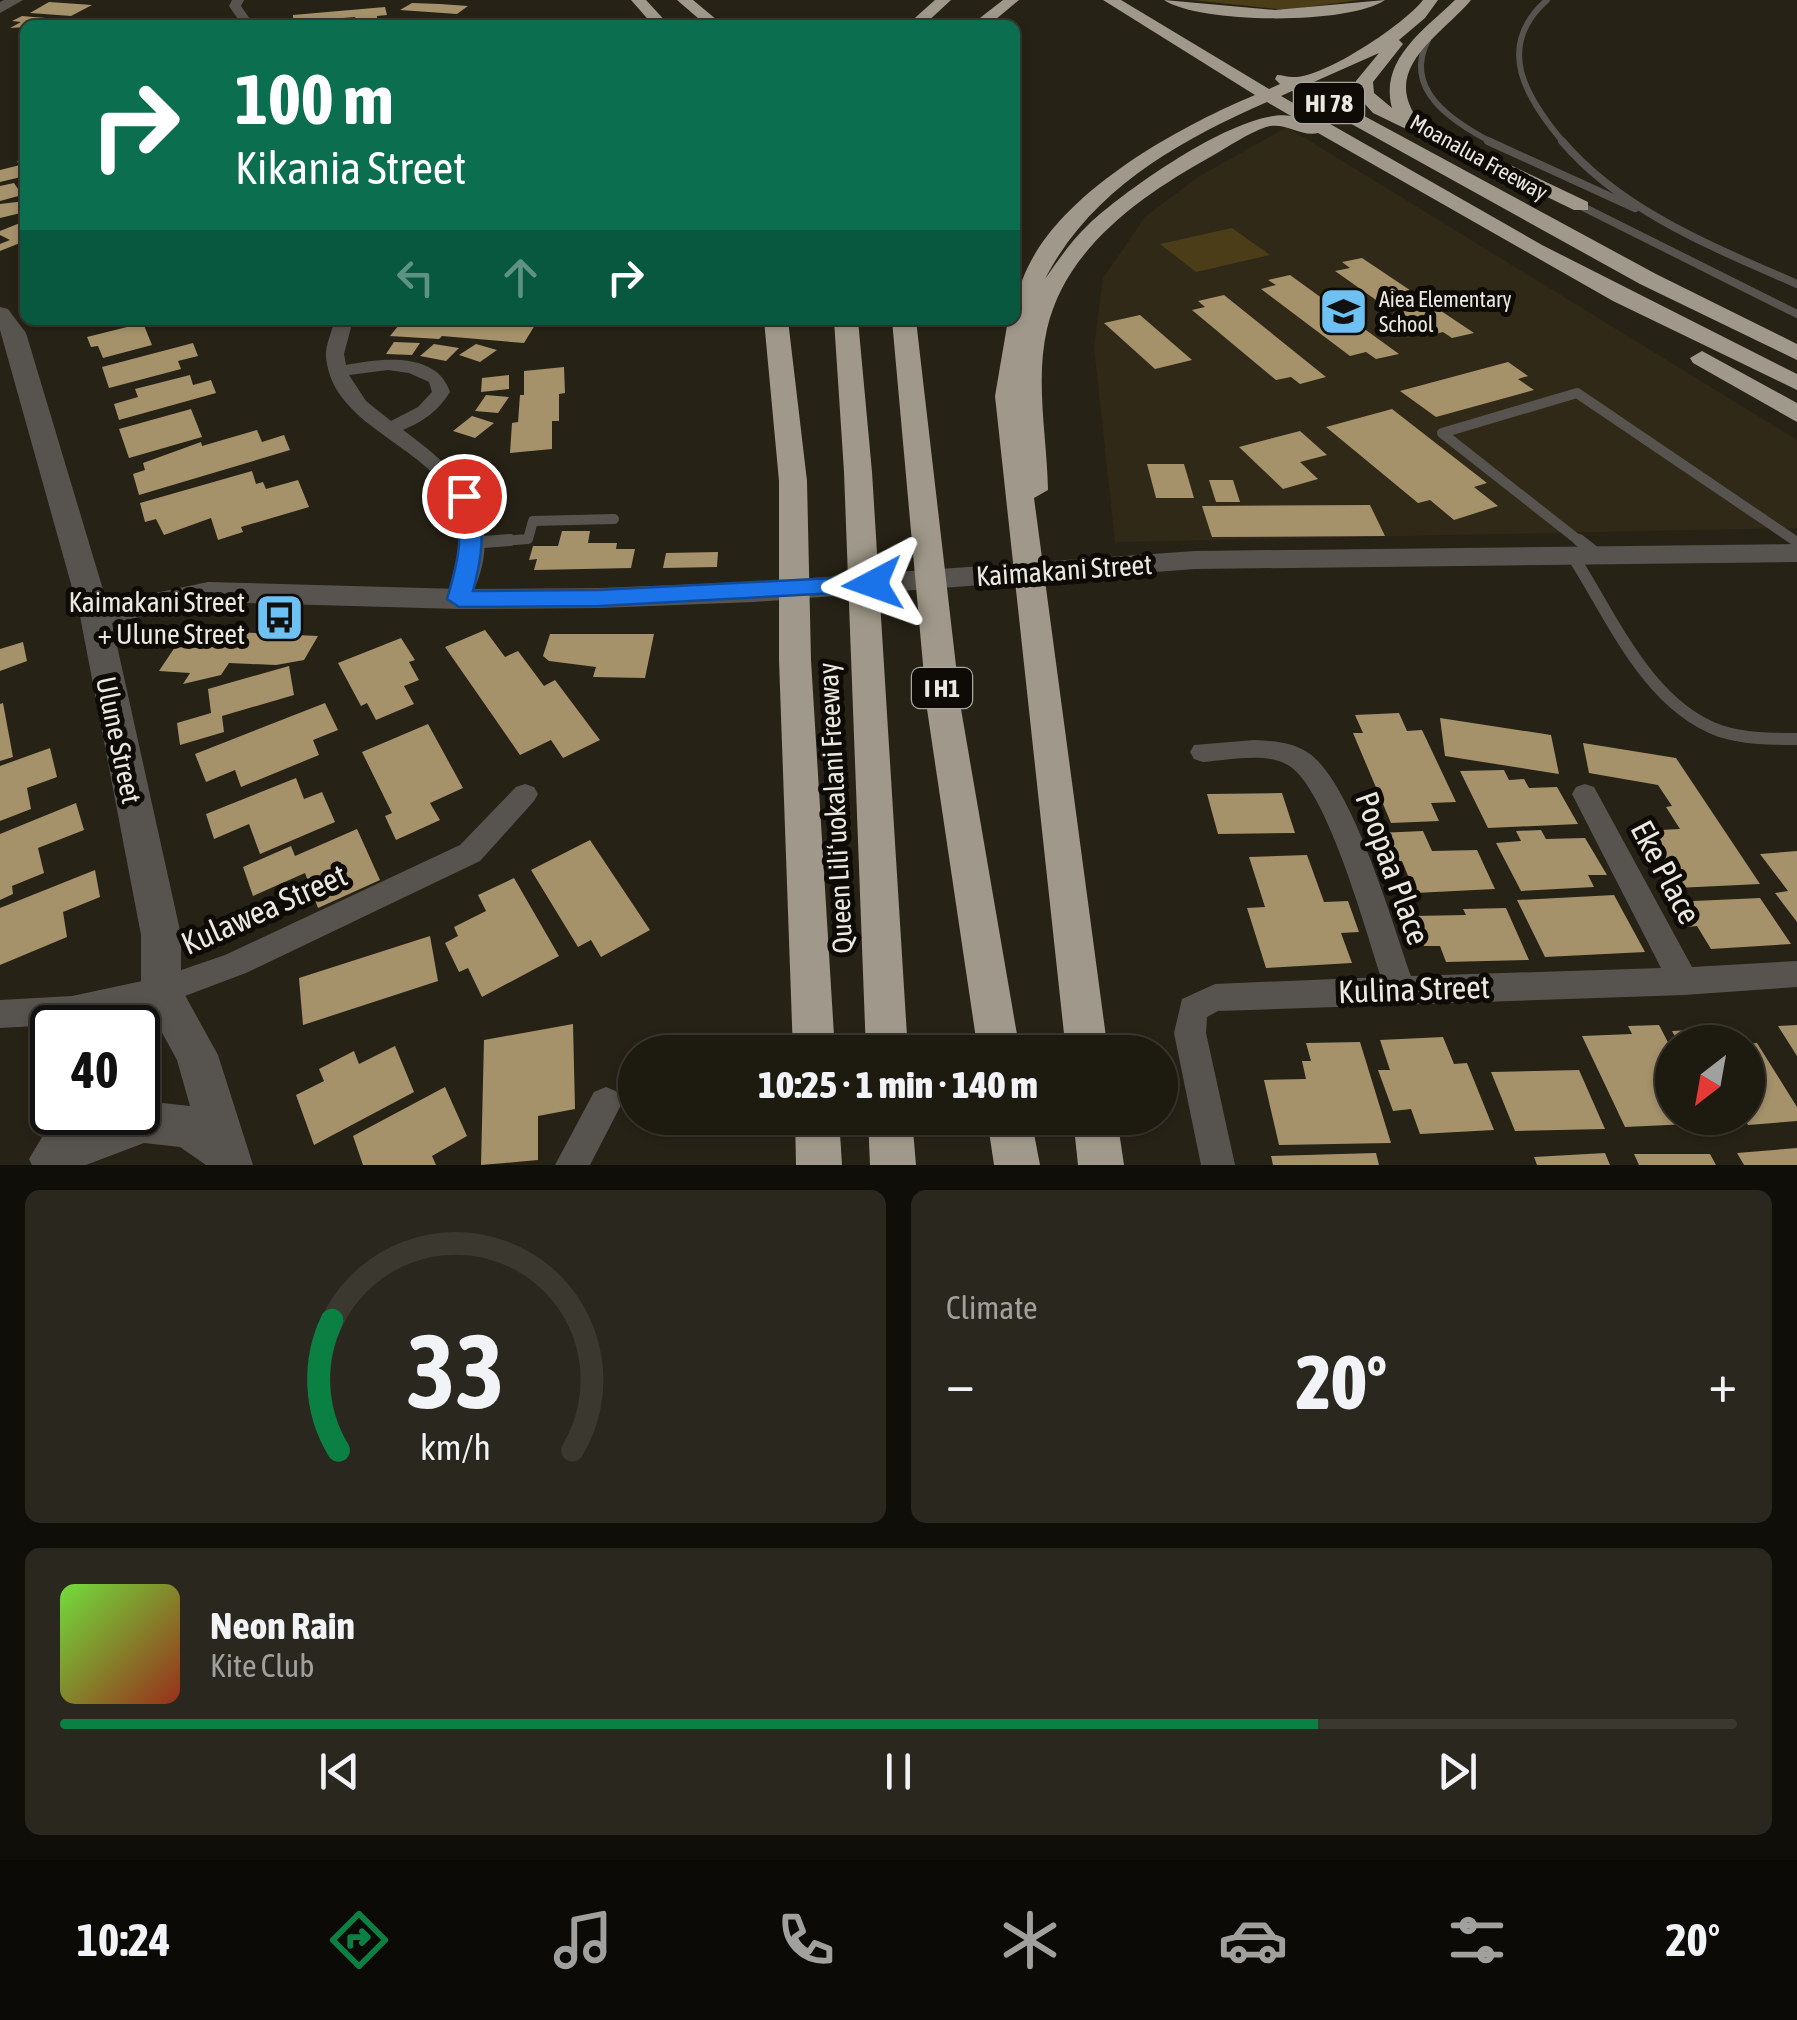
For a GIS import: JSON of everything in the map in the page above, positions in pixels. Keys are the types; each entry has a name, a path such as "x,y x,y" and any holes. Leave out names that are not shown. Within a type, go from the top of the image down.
{"highway":[{"path":"638,0 657,20"},
{"path":"684,0 710,20"},
{"path":"920,20 944,0"},
{"path":"970,20 994,0"},
{"path":"986,20 1012,0"},
{"path":"1102,0 1169,36"},
{"name":"Moanalua Freeway","path":"1110,0 1471,213"},
{"path":"1140,0 1225,46"},
{"path":"1172,0 1214,8 1288,13 1338,10 1378,0"},
{"path":"1464,0 1410,51 1400,68 1397,90 1402,115 1440,153 1517,206"},
{"path":"1020,310 1033,273 1055,239 1126,170 1169,142 1235,109 1347,62 1392,37 1427,6"},
{"path":"1427,6 1372,68 1364,80 1365,94 1379,109 1581,206"},
{"name":"Moanalua Freeway","path":"1259,65 1648,279 1797,352"},
{"path":"1030,590 1036,449 1030,364 1041,309 1071,258 1124,203 1188,161 1258,124 1286,120 1351,143"},
{"path":"1471,213 1586,289 1797,414"},
{"name":"HI 78","path":"1471,213 1695,334 1797,384"},
{"path":"777,325 793,482 795,660 813,1035"},
{"path":"825,325 858,472"},
{"name":"Queen Liliʻuokalani Freeway","path":"846,325 858,472 886,1035"},
{"name":"I H1","path":"905,325 944,709 996,1035"},
{"path":"1015,325 1008,396 1085,1035"},
{"path":"818,1135 819,1165"},
{"path":"891,1135 892,1165"},
{"path":"1012,1135 1017,1165"},
{"path":"1097,1135 1101,1165"}],"street":[{"path":"0,8 16,0"},
{"name":"Ulune Street","path":"0,314 14,333 95,616 162,934 162,991 196,1055 229,1160"},
{"path":"342,325 332,355 347,394 437,466 464,496 473,523 472,544 459,599"},
{"path":"337,372 374,364 403,365 424,370 437,379 440,392 434,404 390,429"},
{"path":"0,385 28,378"},
{"name":"Kaimakani Street","path":"95,616 208,592 459,599 754,592 1194,560 1797,554"},
{"name":"Poopaa Place","path":"1203,752 1256,749 1299,758 1326,789 1400,987"},
{"name":"Kulawea Street","path":"0,1014 72,1010 162,991 235,964 470,853 525,794"},
{"name":"Eke Place","path":"1585,794 1684,982"},
{"name":"Kulina Street","path":"1218,1165 1190,1033 1193,1008 1215,998 1400,987 1684,982 1797,974"},
{"path":"153,1005 162,991"},
{"path":"572,1165 606,1103"},
{"path":"51,1160 144,1122 188,1126 229,1160"},
{"path":"51,1160 68,1135"}],"lane":[{"path":"1547,0 1521,27 1516,46 1539,117 1578,159 1688,234"},
{"path":"1449,16 1426,42 1418,63 1422,84 1438,106 1465,127 1518,156 1797,284"},
{"path":"1581,206 1797,314"},
{"path":"1797,542 1577,393 1442,433 1585,555 1648,674 1686,712 1715,729 1763,739 1797,740"},
{"path":"472,544 528,539 533,520 614,519"}],"shaded area":[{"path":"1191,0 1359,0 1286,10"},
{"name":"Aiea Elementary School","path":"1287,127 1797,440 1797,528 1115,542 1094,347 1103,278 1145,217 1198,177"},
{"path":"1232,228 1270,255 1196,272 1160,244"}],"building":[{"path":"49,2 92,5 71,16 30,13"},
{"path":"412,3 468,6 457,14 400,10"},
{"path":"385,7 387,15 377,16 377,20 293,20 293,15"},
{"path":"22,16 69,20 20,22 12,21"},
{"path":"20,165 20,177 0,182 0,170"},
{"path":"14,183 20,196 0,201 0,186"},
{"path":"20,202 20,213 0,218 0,204"},
{"path":"20,223 20,243 0,251 0,244 10,240 0,231"},
{"path":"1362,258 1474,333 1452,338 1443,332 1427,336 1335,271 1350,268 1342,262"},
{"path":"1290,275 1399,354 1376,359 1366,352 1350,356 1261,289 1276,285 1268,280"},
{"path":"1224,295 1326,377 1300,384 1291,377 1276,380 1192,310 1205,307 1198,301"},
{"path":"1140,315 1192,360 1155,369 1104,323"},
{"path":"144,325 152,345 103,358 98,346 91,347 87,337"},
{"path":"399,325 535,325 524,343 390,336"},
{"path":"394,342 420,343 412,355 386,354"},
{"path":"193,343 198,356 178,361 181,369 109,388 102,367"},
{"path":"434,344 459,348 446,361 420,356"},
{"path":"476,344 497,350 480,362 459,355"},
{"path":"1508,362 1528,376 1518,379 1534,390 1436,417 1400,391"},
{"path":"564,367 565,393 559,394 559,421 552,421 552,449 510,453 512,423 518,422 520,395 524,395 524,371"},
{"path":"190,375 193,385 211,380 216,393 119,420 114,404 138,397 135,389"},
{"path":"509,375 509,389 481,392 482,378"},
{"path":"486,395 509,397 498,413 475,411"},
{"path":"191,409 202,437 129,458 119,429"},
{"path":"1392,409 1487,483 1474,487 1498,506 1454,520 1430,500 1418,503 1326,427"},
{"path":"472,416 494,423 475,438 453,431"},
{"path":"257,430 262,442 284,435 290,450 139,495 133,474 145,470 143,463 201,442 202,446"},
{"path":"1300,431 1327,455 1300,462 1318,479 1283,489 1239,447"},
{"path":"1147,464 1184,464 1194,498 1156,498"},
{"path":"252,471 256,484 263,482 266,489 298,480 309,507 241,527 243,532 218,540 211,518 164,535 156,519 145,522 140,503"},
{"path":"1209,480 1233,480 1240,502 1216,502"},
{"path":"1370,505 1385,536 1212,537 1202,506"},
{"path":"562,531 590,531 588,543 617,543 616,549 635,549 631,568 534,570 537,559 529,560 533,546 558,546"},
{"path":"718,552 717,567 663,568 666,553"},
{"path":"485,630 505,657 518,651 544,686 555,680 600,740 563,758 551,740 520,755 445,647"},
{"path":"211,631 318,636 304,660 276,665 229,663 221,675 183,684 190,673 159,671 175,647 200,648"},
{"path":"550,634 654,634 645,678 593,677 596,667 549,661 543,656"},
{"path":"401,638 415,660 409,662 419,680 404,686 414,704 376,720 367,703 361,706 338,663"},
{"path":"23,642 27,661 0,671 0,649"},
{"path":"289,666 294,695 222,716 224,732 180,745 177,723 211,713 208,689"},
{"path":"3,703 13,757 0,761 0,704"},
{"path":"325,703 338,730 313,740 319,755 241,787 235,770 206,782 195,754"},
{"path":"1399,713 1407,731 1422,730 1456,802 1431,803 1439,821 1391,823 1353,733 1363,733 1355,715"},
{"path":"1440,718 1551,735 1559,774 1445,756"},
{"path":"428,724 463,788 430,803 440,820 396,840 385,816 392,813 362,752"},
{"path":"1583,743 1676,758 1760,884 1676,888 1641,831 1680,829 1666,807 1672,806 1658,785 1589,773"},
{"path":"50,748 57,777 27,788 31,809 0,821 0,766"},
{"path":"1504,770 1509,780 1524,779 1529,788 1557,787 1578,824 1488,828 1460,771"},
{"path":"296,778 304,799 322,792 335,822 260,854 249,824 214,839 206,814"},
{"path":"1282,793 1295,833 1218,834 1207,794"},
{"path":"76,803 84,830 38,848 44,873 12,886 13,894 0,900 0,834"},
{"path":"357,829 380,880 318,908 305,873 253,896 243,867 291,846 295,856"},
{"path":"1541,830 1546,839 1585,838 1607,875 1588,875 1594,887 1521,891 1496,843 1521,841 1516,831"},
{"path":"1423,831 1432,851 1477,850 1495,889 1415,893 1402,861 1389,862 1378,833"},
{"path":"590,840 650,930 601,957 591,940 578,947 531,870"},
{"path":"1797,851 1797,922 1775,893 1788,891 1760,854"},
{"path":"1307,855 1324,902 1348,901 1359,932 1341,933 1352,963 1266,968 1247,908 1265,907 1249,857"},
{"path":"95,870 100,897 63,912 67,937 0,965 0,908"},
{"path":"514,878 559,956 482,997 468,968 459,972 445,943 458,936 454,927 486,911 478,895"},
{"path":"1614,895 1645,952 1545,957 1517,900"},
{"path":"1760,898 1791,944 1711,949 1697,926 1687,927 1672,902"},
{"path":"1506,908 1529,960 1446,962 1440,946 1424,946 1413,916 1466,915 1463,909"},
{"path":"430,936 438,981 303,1025 299,978"},
{"path":"573,1024 575,1109 538,1116 538,1160 481,1165 484,1040"},
{"path":"1655,1025 1655,1126 1625,1127 1582,1036 1632,1034 1628,1026"},
{"path":"1797,1025 1797,1056 1778,1026"},
{"path":"1443,1037 1454,1064 1467,1063 1494,1130 1420,1134 1411,1109 1393,1111 1378,1070 1390,1070 1380,1040"},
{"path":"1360,1042 1391,1143 1279,1145 1264,1080 1306,1079 1302,1061 1311,1061 1306,1043"},
{"path":"395,1046 414,1092 314,1145 296,1095 324,1081 319,1069 354,1051 359,1064"},
{"path":"1765,1056 1797,1107 1797,1121 1765,1124"},
{"path":"1579,1070 1605,1129 1515,1131 1491,1072"},
{"path":"445,1087 467,1136 432,1156 436,1165 363,1165 353,1136"},
{"path":"1797,1148 1797,1165 1744,1165 1737,1153"},
{"path":"1376,1153 1379,1165 1273,1165 1271,1156"},
{"path":"1605,1153 1610,1165 1537,1165 1534,1157"},
{"path":"1634,1154 1710,1154 1716,1165 1639,1165"}],"place":[{"name":"Aiea Elementary School","path":"1344,312"},
{"name":"Kaimakani Street + Ulune Street","path":"280,618"}],"route":[{"path":"464,496 473,523 470,559 459,599 599,598 873,584"}]}
